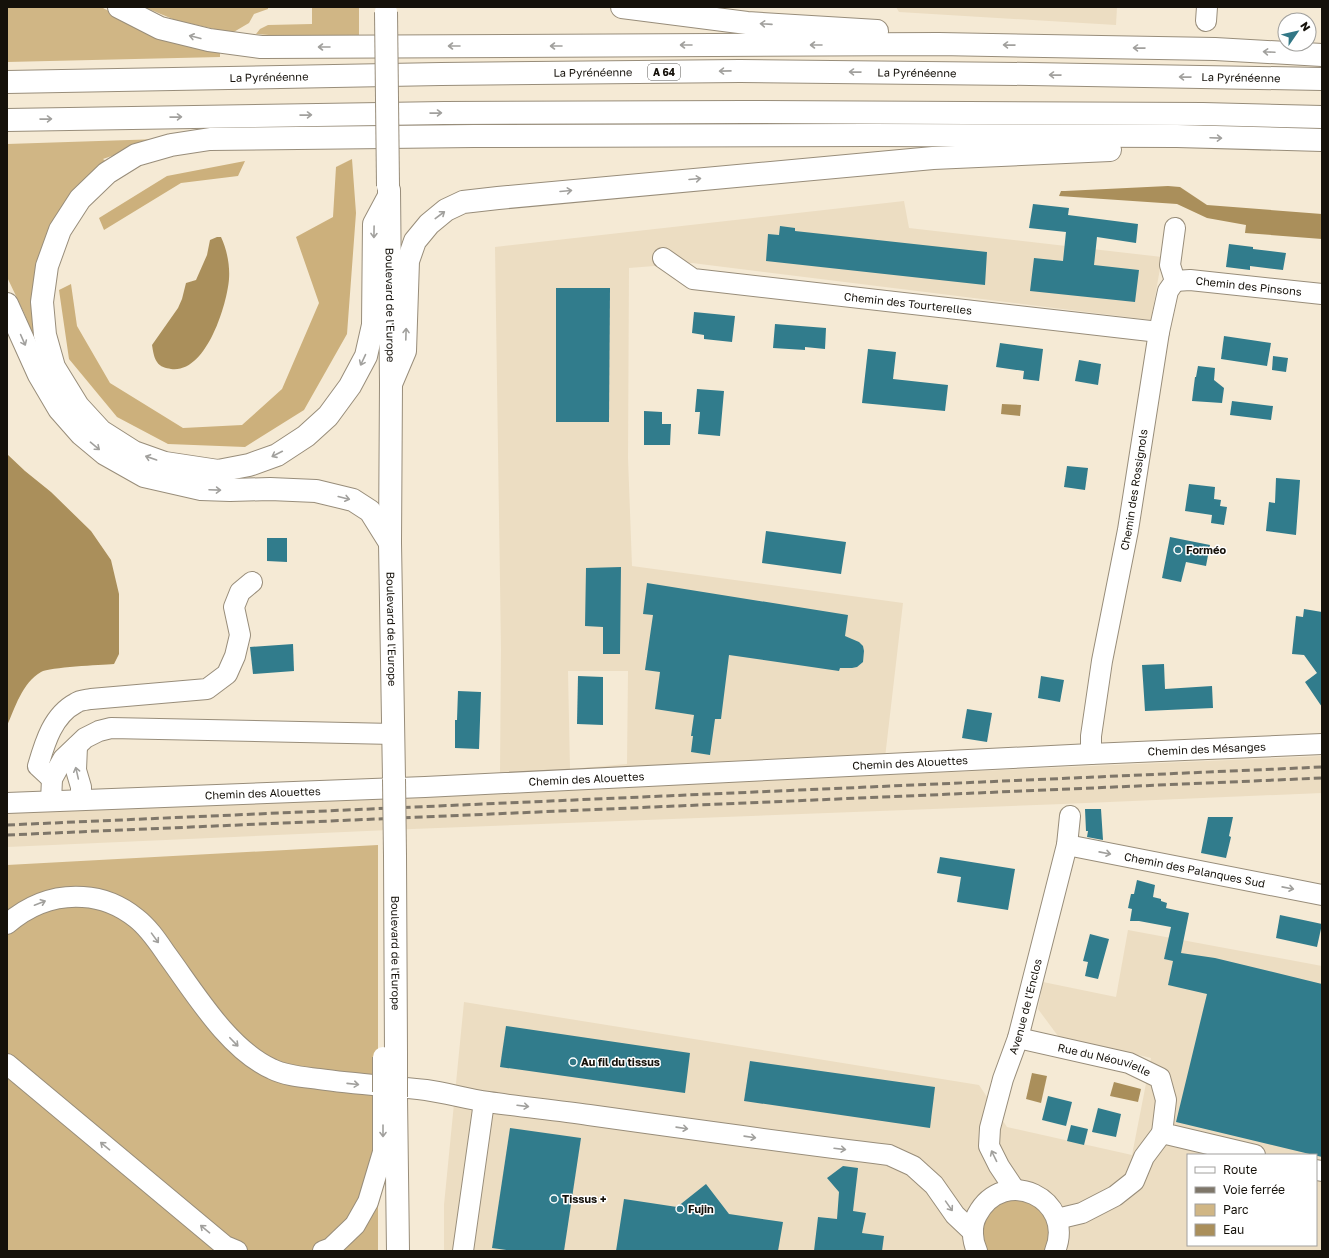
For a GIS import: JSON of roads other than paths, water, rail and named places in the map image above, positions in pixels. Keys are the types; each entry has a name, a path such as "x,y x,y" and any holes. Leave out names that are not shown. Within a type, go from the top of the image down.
{"main road":[{"path":"119,7 160,28 209,40 261,47 938,44 1215,49 1322,55"},
{"path":"622,7 747,22 913,34 938,44"},
{"name":"Boulevard de l'Europe","path":"386,10 391,384 390,543 395,856 395,1027 389,1055 398,1251"},
{"name":"La Pyrénéenne","path":"7,82 740,71 1322,79"},
{"path":"7,120 444,113 746,112 1203,114 1322,117"},
{"path":"389,191 374,224 372,325 366,356 350,386 328,416 306,436 277,455 249,465 218,471 165,463 134,452 101,431 78,406 54,367 45,335 42,302 47,266 60,230 80,199 107,174 136,155 171,145 210,139 871,134 1177,136 1322,140"},
{"path":"391,384 405,351 408,261 415,241 429,224 446,210 463,202 925,158 1150,148 1177,136"},
{"path":"7,304 39,374 59,409 81,434 105,454 144,476 201,489 316,491 353,500 370,511 390,543"}],"street":[{"path":"1175,228 1170,265 1175,281"},
{"name":"Chemin des Tourterelles","path":"663,258 693,279 1159,332"},
{"name":"Chemin des Pinsons","path":"1175,281 1190,280 1322,294"},
{"name":"Chemin des Rossignols","path":"1091,754 1091,736 1102,660 1128,530 1159,332 1168,291 1175,281"},
{"path":"52,779 38,766 44,746 57,720 66,710 77,702 91,699 207,689 227,674 235,656 240,635 234,607 240,592 252,582"},
{"path":"52,801 52,779 63,759 85,738 99,731 111,728 394,734"},
{"name":"Chemin des Mésanges","path":"1091,754 1322,744"},
{"path":"77,746 76,770 81,787 81,800"},
{"name":"Chemin des Alouettes","path":"7,803 441,786 1091,754"},
{"name":"Avenue de l'Enclos","path":"1014,1190 989,1146 990,1128 1003,1079 1018,1038 1067,845 1070,816"},
{"name":"Chemin des Palanques Sud","path":"1067,845 1322,895"},
{"path":"7,924 34,905 50,899 69,896 91,898 121,908 136,917 148,929 224,1031 239,1047 254,1059 272,1069 291,1075 351,1084 428,1090 484,1102 588,1114 889,1155 914,1166 934,1185 955,1215 973,1232"},
{"name":"Rue du Néouvielle","path":"1018,1038 1129,1062 1160,1078 1166,1100 1162,1133"},
{"path":"7,1064 225,1246 237,1251"},
{"path":"324,1251 331,1248 355,1225 368,1202 383,1152 390,1095"},
{"path":"463,1251 484,1102"},
{"path":"1057,1219 1082,1213 1115,1196 1134,1181 1144,1157 1162,1133 1250,1154"},
{"path":"977,1251 974,1245 973,1232 975,1219 981,1207 990,1198 1002,1192 1014,1190 1028,1191 1040,1197 1050,1207 1057,1219 1059,1232 1058,1244 1055,1251"}],"water":[{"path":"1168,186 1180,187 1207,205 1322,214 1322,239 1245,233 1246,225 1207,218 1177,204 1059,196 1061,191"},
{"path":"221,237 225,247 228,258 229,274 224,305 219,320 204,350 195,361 183,368 171,369 163,367 158,364 156,360 152,345 178,308 186,283 196,280 207,255 210,240"},
{"path":"1002,404 1021,405 1020,416 1001,414"},
{"path":"7,454 51,492 91,531 111,560 119,594 119,654 114,664 64,668 41,672 34,677 24,689 7,726"},
{"path":"1032,1073 1047,1076 1041,1103 1026,1099"},
{"path":"1114,1082 1141,1089 1138,1102 1110,1096"}],"railway":[{"path":"7,825 1322,767"},
{"path":"7,835 1322,778"}],"place":[{"name":"Forméo","path":"1178,550"},
{"name":"Au fil du tissus","path":"573,1062"},
{"name":"Tissus +","path":"554,1199"},
{"name":"Fujin","path":"680,1209"}]}
